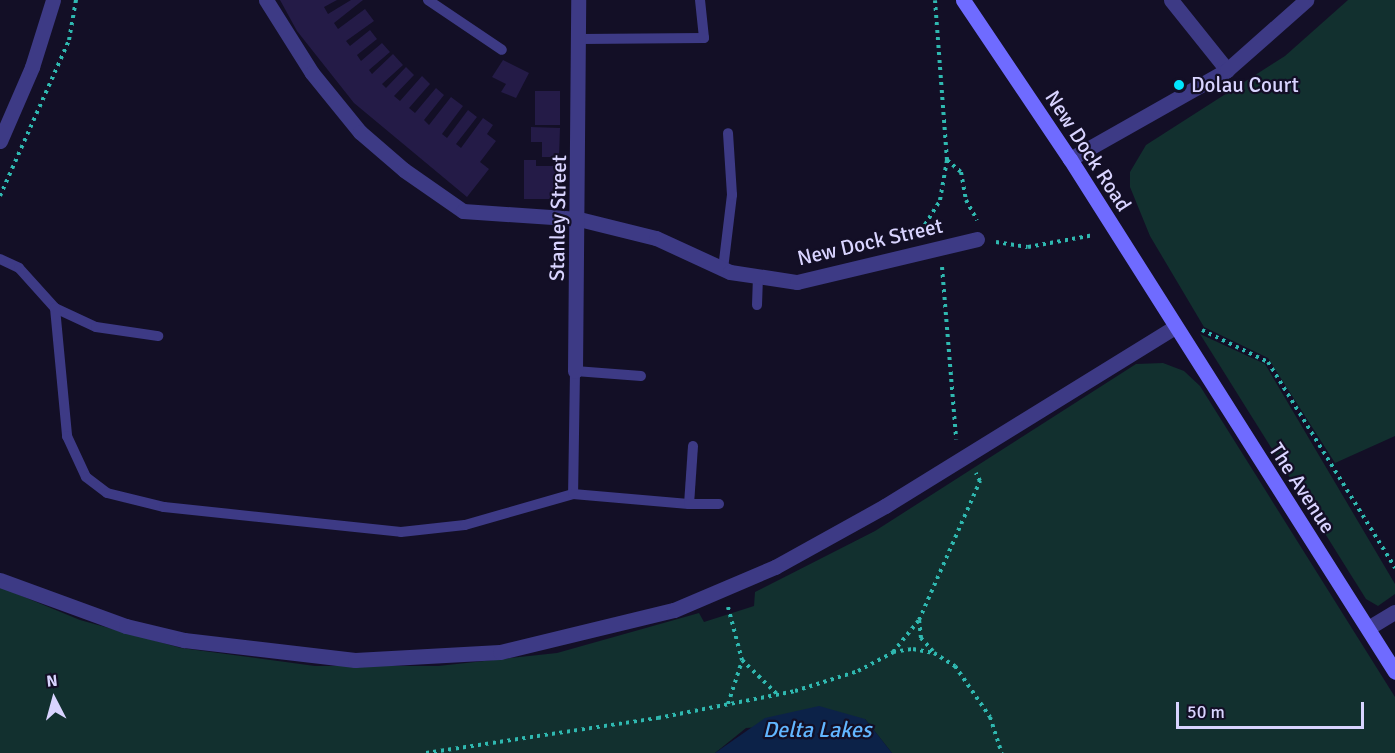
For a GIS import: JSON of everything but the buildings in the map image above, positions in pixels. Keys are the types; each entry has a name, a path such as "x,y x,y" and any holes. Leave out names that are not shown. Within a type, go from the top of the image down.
{"main road":[{"name":"New Dock Road","path":"963,0 1070,159 1178,334"},
{"name":"The Avenue","path":"1178,334 1395,672"}],"street":[{"path":"0,141 32,67 52,0"},
{"name":"New Dock Street","path":"267,0 312,74 360,132 404,170 463,210 579,219 656,238 723,269 797,282 906,258 977,238"},
{"name":"Stanley Street","path":"575,371 581,39 578,0"},
{"path":"1171,0 1227,70"},
{"path":"1070,159 1227,70 1306,0"},
{"path":"0,580 116,622 184,640 355,660 500,652 633,621 721,590 775,567 1178,334"},
{"path":"1368,628 1395,612"}],"lane":[{"path":"428,0 502,50"},
{"path":"581,39 704,38 700,0"},
{"path":"723,269 732,195 728,133"},
{"path":"0,259 19,268 55,308 96,327 158,336"},
{"path":"757,305 758,276"},
{"path":"55,308 67,436 86,477 107,493 164,507 401,532 465,525 573,494 689,504 719,504"},
{"path":"573,494 575,371 641,376"},
{"path":"689,504 693,446"}],"path":[{"path":"906,258 940,200 947,160 935,0"},
{"path":"947,160 961,172 966,200 977,213 977,238 1028,247 1082,234 1119,238"},
{"path":"940,248 957,444 964,457"},
{"path":"1178,334 1199,328 1268,362 1395,568"},
{"path":"426,753 728,704 777,694 858,671 893,652 919,620 980,481"},
{"path":"721,590 742,660 777,694"},
{"path":"919,620 921,638 934,653 955,666 990,717 1002,753"},
{"path":"893,652 934,653"},
{"path":"728,704 742,660"}],"green space":[{"path":"1348,0 1395,0 1395,436 1335,463 1268,358 1204,327 1150,236 1130,187 1130,172 1146,145 1285,56"},
{"path":"1200,334 1265,364 1395,584 1395,594 1378,606 1366,599"},
{"path":"1163,363 1184,371 1200,386 1395,697 1395,753 892,753 865,719 746,728 715,753 0,753 0,587 80,620 181,648 315,666 438,666 557,653 699,613 704,622 754,606 755,592 875,531 1136,364"}],"water":[{"name":"Delta Lakes","path":"819,706 865,719 892,753 715,753 765,718"}],"place":[{"name":"Dolau Court","path":"1179,85"}]}
